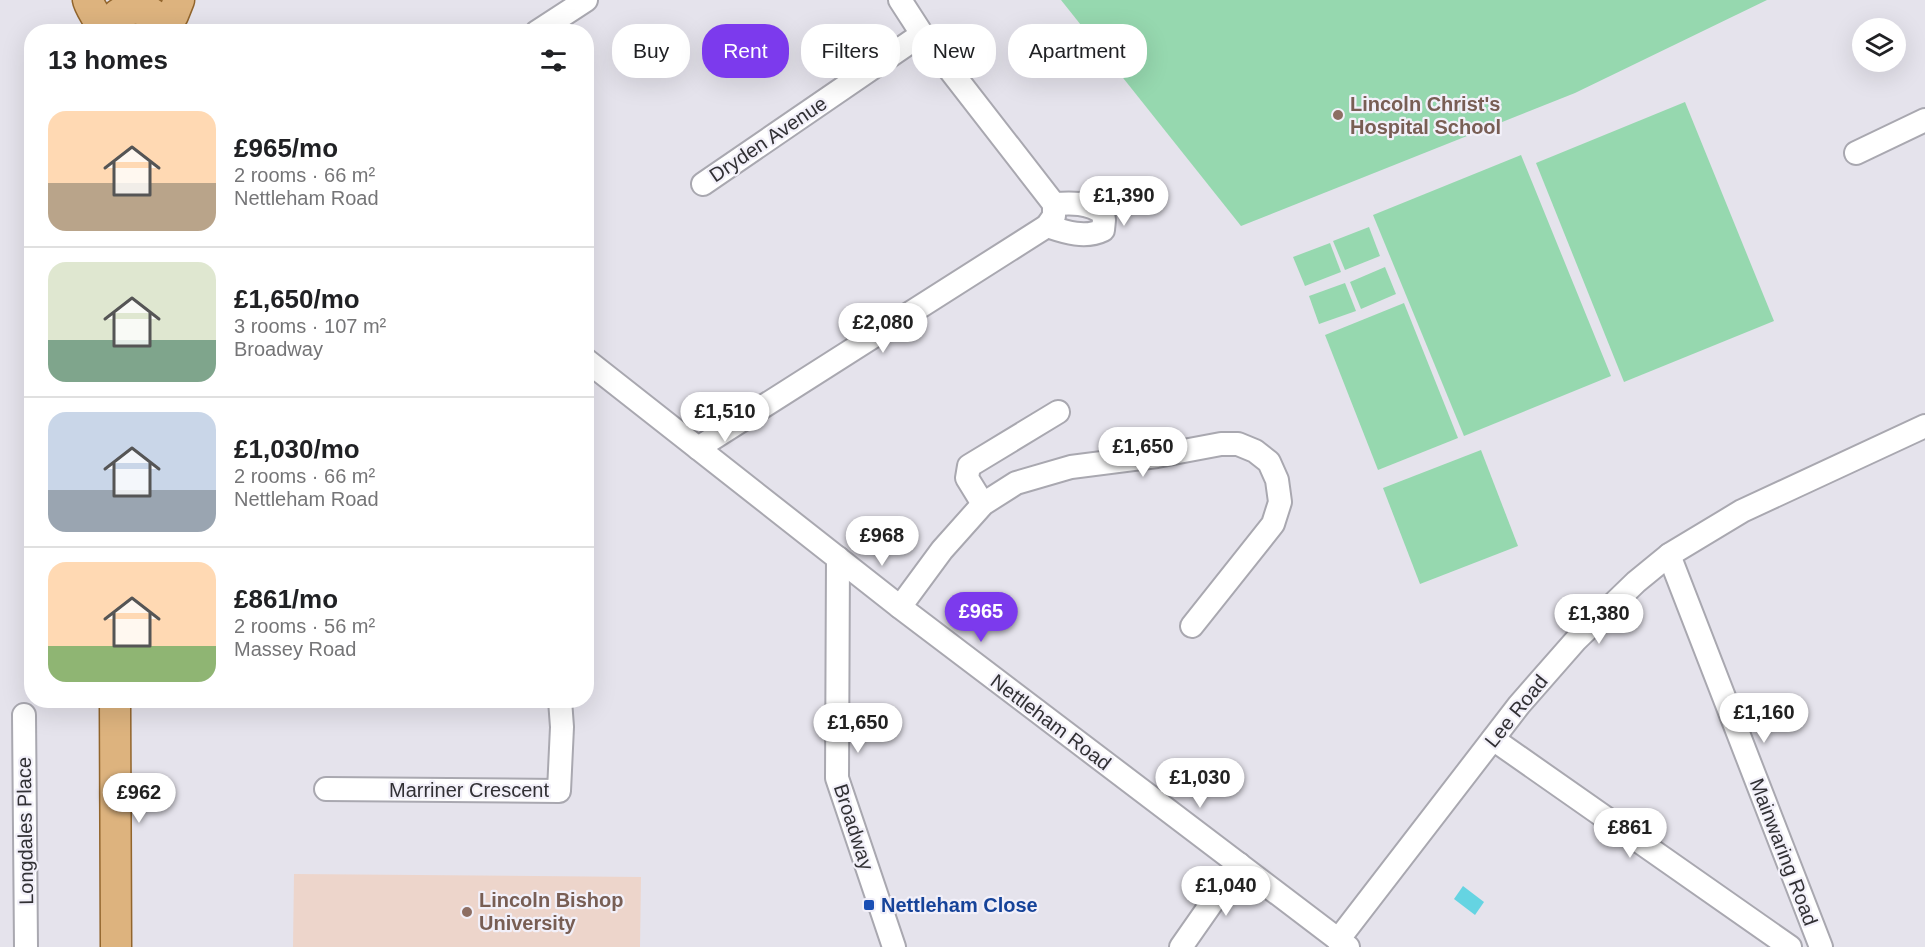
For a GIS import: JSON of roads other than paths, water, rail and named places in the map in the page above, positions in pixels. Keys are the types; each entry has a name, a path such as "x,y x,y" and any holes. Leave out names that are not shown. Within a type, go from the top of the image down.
{"main road":[{"path":"88,0 88,4 101,24"},
{"path":"168,24 179,0"},
{"path":"109,24 116,14 134,4 154,14 161,24"},
{"path":"115,708 116,947"}],"street":[{"path":"549,24 586,0"},
{"path":"900,0 916,24"},
{"name":"Dryden Avenue","path":"703,184 912,41"},
{"path":"698,448 1047,226 1054,216 1054,204 956,78"},
{"path":"1856,153 1925,120"},
{"path":"1047,226 1070,233 1094,234 1102,230 1104,220 1102,213 1094,207 1076,203 1054,204"},
{"name":"Nettleham Road","path":"594,366 900,607 1343,943"},
{"path":"983,504 967,478 969,466 1058,412"},
{"name":"Lee Road","path":"1343,943 1519,705 1576,640 1629,589 1669,555 1705,532 1761,502 1925,426"},
{"path":"900,607 942,549 983,504 1016,483 1071,467 1156,456 1221,444 1238,444 1255,451 1269,462 1277,480 1281,502 1273,524 1196,610"},
{"name":"Mainwaring Road","path":"1669,555 1821,947"},
{"name":"Broadway","path":"838,558 837,778 894,947"},
{"name":"Marriner Crescent","path":"326,789 559,790 561,708"},
{"name":"Longdales Place","path":"24,715 26,947"},
{"path":"1493,739 1790,947"},
{"path":"1181,947 1239,864"}],"water":[{"path":"1463,886 1484,902 1475,915 1454,899"}],"place":[{"name":"Lincoln Christ's Hospital School","path":"1338,115"},
{"name":"Nettleham Close","path":"869,905"},
{"name":"Lincoln Bishop University","path":"467,912"}]}
